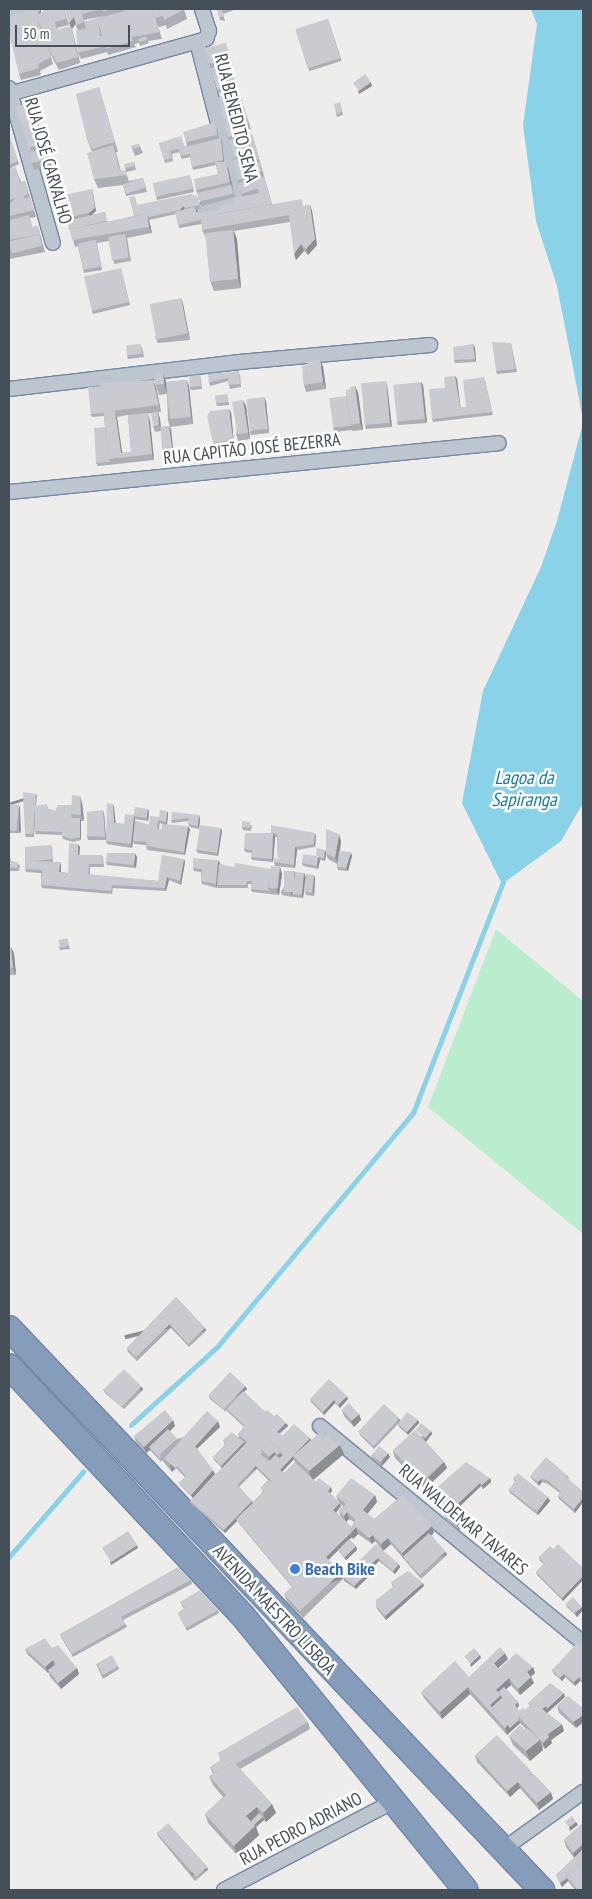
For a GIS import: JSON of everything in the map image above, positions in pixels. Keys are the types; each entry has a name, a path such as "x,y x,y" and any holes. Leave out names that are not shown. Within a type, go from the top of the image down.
{"highway":[{"name":"AVENIDA MAESTRO LISBOA","path":"9,1328 336,1675 505,1848 542,1890"},
{"name":"AVENIDA MAESTRO LISBOA","path":"9,1366 243,1616 466,1890"}],"street":[{"path":"9,16 33,9"},
{"name":"RUA BENEDITO SENA","path":"202,9 203,39 237,197 232,202 204,210"},
{"path":"9,92 203,39"},
{"name":"RUA JOSÉ CARVALHO","path":"9,92 53,243"},
{"path":"9,389 239,362 430,345"},
{"name":"RUA CAPITÃO JOSÉ BEZERRA","path":"9,492 499,442"},
{"name":"RUA WALDEMAR TAVARES","path":"320,1426 583,1643"},
{"path":"505,1848 583,1792"},
{"name":"RUA PEDRO ADRIANO","path":"224,1890 394,1801"}],"green space":[{"path":"496,929 583,1001 583,1234 428,1107"}],"water":[{"path":"531,9 583,9 583,419 557,286 536,221 523,125 537,24"},
{"name":"Lagoa da Sapiranga","path":"583,423 583,803 561,841 502,884 462,803 483,691 541,567 557,521"}],"building":[{"path":"34,9 37,9 38,14 43,12 43,9 64,9 66,19 55,22 57,30 71,26 78,57 57,63 48,47 51,57 38,64 39,68 19,74 9,33 9,17"},
{"path":"65,9 102,9 82,14 84,22 76,25 74,17 69,23"},
{"path":"124,9 152,9 160,32 132,37 133,41 106,49 105,46 78,53 76,30 86,29 84,22 124,11"},
{"path":"152,9 183,10 164,20 163,16 155,18"},
{"path":"217,9 228,9 222,10 224,17 219,17"},
{"path":"328,19 340,58 307,68 295,29"},
{"path":"146,36 147,40 139,42 138,39"},
{"path":"226,43 230,59 209,64 205,48"},
{"path":"229,63 245,110 224,120 218,97 225,96 223,88 217,90 211,68"},
{"path":"365,74 371,82 359,91 353,83"},
{"path":"99,87 115,142 92,149 86,136 76,94"},
{"path":"31,102 44,143 29,148 16,107"},
{"path":"340,102 342,112 336,114 334,104"},
{"path":"245,110 248,123 243,124 245,132 228,137 224,120"},
{"path":"215,122 217,135 186,142 183,132"},
{"path":"252,134 259,158 256,152 250,158 249,154 234,158 229,140"},
{"path":"9,135 18,161 9,165"},
{"path":"181,136 185,147 221,138 223,160 192,167 190,154 180,156 179,149 170,151 172,158 164,160 159,143"},
{"path":"139,144 140,147 132,149 131,146"},
{"path":"113,145 120,171 125,170 127,175 94,179 87,153"},
{"path":"45,147 49,159 32,163 30,153"},
{"path":"256,152 259,159 255,160 253,153"},
{"path":"254,156 256,163 260,162 260,166 257,167 259,175 238,180 234,163"},
{"path":"246,157 246,159 234,163 233,160"},
{"path":"134,162 135,166 125,168 124,164"},
{"path":"215,162 226,162 230,182 196,190 194,179 218,174"},
{"path":"260,165 262,171 258,172 257,167"},
{"path":"16,167 20,183 25,181 28,194 24,196 25,199 30,197 34,210 9,216 9,204 15,198 9,200 9,169"},
{"path":"190,175 193,189 156,197 153,183"},
{"path":"264,177 272,204 201,217 201,220 178,225 175,212 194,207 196,212 221,209 220,206 233,202 234,206 234,198 259,193 255,180 239,185 239,183"},
{"path":"143,178 146,188 126,194 123,184"},
{"path":"255,180 258,189 242,194 239,185"},
{"path":"231,185 233,194 200,201 198,193"},
{"path":"92,189 95,208 89,213 69,217 69,202 66,203 64,195"},
{"path":"191,194 198,197 200,205 186,208 183,206 180,210 148,217 147,214 134,216 129,197 135,196 137,205"},
{"path":"302,199 303,206 310,205 315,239 306,249 301,244 294,254 289,215 202,230 201,217"},
{"path":"105,212 107,221 69,230 67,221"},
{"path":"147,214 149,227 72,240 70,229"},
{"path":"29,215 32,227 38,226 41,237 39,234 9,240 9,220"},
{"path":"233,230 238,279 210,282 205,233"},
{"path":"39,234 42,246 12,253 9,241"},
{"path":"125,234 129,258 112,260 108,237"},
{"path":"96,240 101,267 83,270 78,243"},
{"path":"121,268 129,302 92,311 84,277"},
{"path":"181,298 188,333 156,339 150,304"},
{"path":"492,342 511,343 515,369 496,371"},
{"path":"141,344 142,354 127,356 126,346"},
{"path":"473,344 475,359 454,360 453,347"},
{"path":"320,360 323,382 304,385 302,374 309,373 307,362"},
{"path":"308,365 309,373 303,374 302,366"},
{"path":"239,371 240,384 229,385 228,378 209,382 208,374"},
{"path":"163,373 164,384 155,385 154,374"},
{"path":"200,375 201,386 190,387 189,376"},
{"path":"455,376 460,407 466,407 463,380 484,377 492,412 432,419 429,389 445,388 444,377"},
{"path":"153,380 159,405 111,411 115,411 121,453 131,452 128,415 148,413 152,454 109,459 100,383"},
{"path":"187,380 191,417 170,419 166,382"},
{"path":"386,381 390,423 365,425 361,383"},
{"path":"421,382 425,419 397,422 393,385"},
{"path":"101,386 104,413 91,414 88,387"},
{"path":"355,386 360,423 350,425 346,393 351,392 350,387"},
{"path":"227,394 228,402 216,403 215,395"},
{"path":"346,396 350,426 333,428 329,398"},
{"path":"264,397 268,429 250,431 246,399"},
{"path":"243,400 248,433 237,434 232,402"},
{"path":"229,409 233,440 213,443 207,416 210,411"},
{"path":"158,412 159,425 153,426 151,413"},
{"path":"169,426 173,455 164,456 160,427"},
{"path":"105,427 110,462 96,463 94,428"},
{"path":"23,792 36,794 33,834 25,834"},
{"path":"72,795 80,796 81,815 71,814"},
{"path":"107,803 113,804 114,823 124,824 125,814 134,815 131,844 106,841"},
{"path":"9,804 19,805 16,831 9,830"},
{"path":"47,804 47,808 55,811 58,805 72,805 72,818 80,818 80,837 72,839 62,836 62,832 35,831 35,806"},
{"path":"135,807 148,809 146,818 134,816"},
{"path":"103,810 105,837 87,836 87,812"},
{"path":"160,810 167,811 166,822 158,820 157,829 162,829 162,824 188,826 184,852 146,846 147,842 133,841 135,821 149,825 150,816 159,817"},
{"path":"172,812 199,815 198,826 188,824 189,818 171,820"},
{"path":"242,821 250,822 250,828 242,827"},
{"path":"200,825 221,828 217,853 197,850"},
{"path":"271,825 315,833 314,844 295,847 294,865 274,862 274,857 278,860 277,833 273,833 272,859 251,857 252,850 244,849 245,833 271,833"},
{"path":"326,829 339,834 335,858 326,853"},
{"path":"69,843 78,844 78,855 102,855 103,864 89,864 88,874 158,881 162,855 184,859 180,881 167,877 165,888 112,885 111,891 41,885 42,870 25,869 25,847 51,845 52,859 34,861 60,862 59,872 68,873"},
{"path":"317,848 325,850 324,858 318,857 317,866 302,863 303,854 316,856"},
{"path":"339,851 351,852 346,868 337,867"},
{"path":"107,853 135,853 134,865 106,862"},
{"path":"193,858 218,860 216,884 201,881 202,869 193,868"},
{"path":"9,861 18,862 17,868 9,867"},
{"path":"235,863 271,869 269,891 251,889 252,881 247,881 246,885 217,885 219,864 234,867 233,874"},
{"path":"271,866 280,867 278,889 269,888"},
{"path":"284,871 294,871 294,892 284,892"},
{"path":"295,872 304,873 302,895 293,894"},
{"path":"306,874 314,875 312,893 304,892"},
{"path":"67,938 69,946 60,948 58,940"},
{"path":"9,947 11,947 13,968 9,969"},
{"path":"176,1297 205,1328 188,1344 170,1324 136,1357 127,1348"},
{"path":"124,1369 142,1387 121,1407 103,1390"},
{"path":"230,1372 245,1386 224,1410 208,1395"},
{"path":"329,1379 347,1396 338,1405 334,1400 323,1412 310,1399"},
{"path":"243,1391 265,1412 267,1410 274,1416 277,1414 286,1423 277,1432 282,1436 294,1424 310,1438 280,1470 284,1473 295,1462 316,1482 319,1478 331,1487 328,1491 340,1503 333,1510 352,1527 351,1533 293,1587 236,1519 264,1492 261,1488 269,1480 273,1482 256,1466 237,1485 252,1501 224,1530 190,1501 247,1442 238,1434 245,1426 227,1409","holes":["270,1441 281,1451 280,1453 283,1455 279,1458 275,1455 269,1461 260,1454 262,1453 261,1449"]},
{"path":"349,1403 359,1414 352,1421 342,1410"},
{"path":"384,1404 399,1418 373,1446 358,1432"},
{"path":"165,1410 173,1420 144,1447 134,1436"},
{"path":"207,1411 218,1421 175,1469 164,1459"},
{"path":"407,1412 418,1420 407,1432 398,1424"},
{"path":"421,1423 431,1431 425,1438 415,1430"},
{"path":"168,1429 177,1439 160,1454 160,1459 149,1447"},
{"path":"415,1430 444,1462 421,1482 393,1450"},
{"path":"232,1432 244,1442 221,1466 213,1457 226,1444 223,1440"},
{"path":"319,1433 323,1438 327,1435 340,1445 309,1471 293,1456"},
{"path":"270,1441 281,1451 278,1455 274,1452 269,1457 261,1449"},
{"path":"195,1446 213,1470 191,1495 179,1483 186,1476 175,1464"},
{"path":"379,1446 388,1453 380,1462 372,1455"},
{"path":"546,1457 583,1492 583,1498 574,1509 558,1496 561,1492 547,1480 541,1479 538,1482 530,1476"},
{"path":"466,1462 490,1478 482,1485 480,1483 450,1510 433,1491"},
{"path":"518,1473 548,1497 537,1512 509,1490 516,1480 513,1478"},
{"path":"351,1478 375,1495 363,1510 374,1519 402,1495 432,1526 402,1553 388,1538 381,1544 373,1535 369,1538 356,1527 351,1533 355,1519 347,1512 344,1516 339,1511 346,1504 336,1496"},
{"path":"452,1508 463,1517 457,1524 444,1514"},
{"path":"128,1531 137,1545 111,1562 102,1548"},
{"path":"429,1533 446,1552 420,1575 403,1556"},
{"path":"349,1539 356,1546 345,1557 338,1550"},
{"path":"376,1544 399,1564 393,1571 378,1558 367,1568 370,1571 354,1586 343,1577"},
{"path":"558,1544 583,1568 583,1576 562,1598 536,1572 545,1564 539,1557 550,1546 553,1549"},
{"path":"325,1556 341,1573 300,1611 284,1594"},
{"path":"178,1567 191,1580 121,1617 125,1624 72,1654 60,1634"},
{"path":"408,1571 423,1583 385,1616 376,1606 376,1600 394,1586 391,1582"},
{"path":"200,1590 218,1610 186,1628 178,1613 185,1608 180,1602"},
{"path":"573,1597 582,1607 574,1613 566,1604"},
{"path":"45,1638 52,1648 58,1645 77,1668 58,1683 48,1670 56,1664 53,1660 45,1667 25,1649"},
{"path":"578,1642 583,1647 582,1680 579,1677 574,1682 564,1674 560,1678 552,1670"},
{"path":"500,1647 505,1653 494,1663 499,1669 516,1653 533,1667 527,1672 531,1677 518,1689 509,1678 496,1690 501,1695 490,1705 508,1725 505,1728 468,1687 440,1712 421,1692 455,1661 469,1677"},
{"path":"474,1648 480,1655 470,1663 464,1657"},
{"path":"112,1655 118,1666 103,1675 96,1664"},
{"path":"550,1683 564,1693 547,1709 539,1698 531,1705 528,1703"},
{"path":"504,1687 518,1702 515,1705 519,1711 523,1708 525,1710 518,1716 519,1720 510,1728 492,1707 502,1698 498,1692"},
{"path":"568,1696 583,1708 583,1715 573,1722 557,1706"},
{"path":"539,1698 546,1706 542,1709 562,1724 548,1734 549,1737 543,1743 518,1716"},
{"path":"297,1707 308,1722 236,1764 234,1762 214,1773 210,1767 222,1760 218,1753"},
{"path":"520,1725 525,1730 527,1728 540,1740 526,1751 509,1736"},
{"path":"497,1735 532,1772 527,1777 534,1774 551,1792 537,1803 518,1782 507,1791 475,1755"},
{"path":"234,1762 272,1804 263,1813 257,1807 246,1816 255,1826 234,1846 205,1814 226,1795 209,1776"},
{"path":"259,1813 263,1817 254,1825 251,1821"},
{"path":"572,1816 576,1822 569,1827 565,1822"},
{"path":"168,1823 207,1867 196,1877 157,1833"},
{"path":"583,1823 583,1844 573,1853 564,1840"},
{"path":"583,1849 583,1860 560,1883 556,1875"},
{"path":"583,1860 583,1890 578,1890 566,1876"}],"waterway":[{"path":"131,1425 218,1346 413,1113 504,880"},
{"path":"9,1557 83,1472"}],"place":[{"name":"Beach Bike","path":"295,1569"}]}
